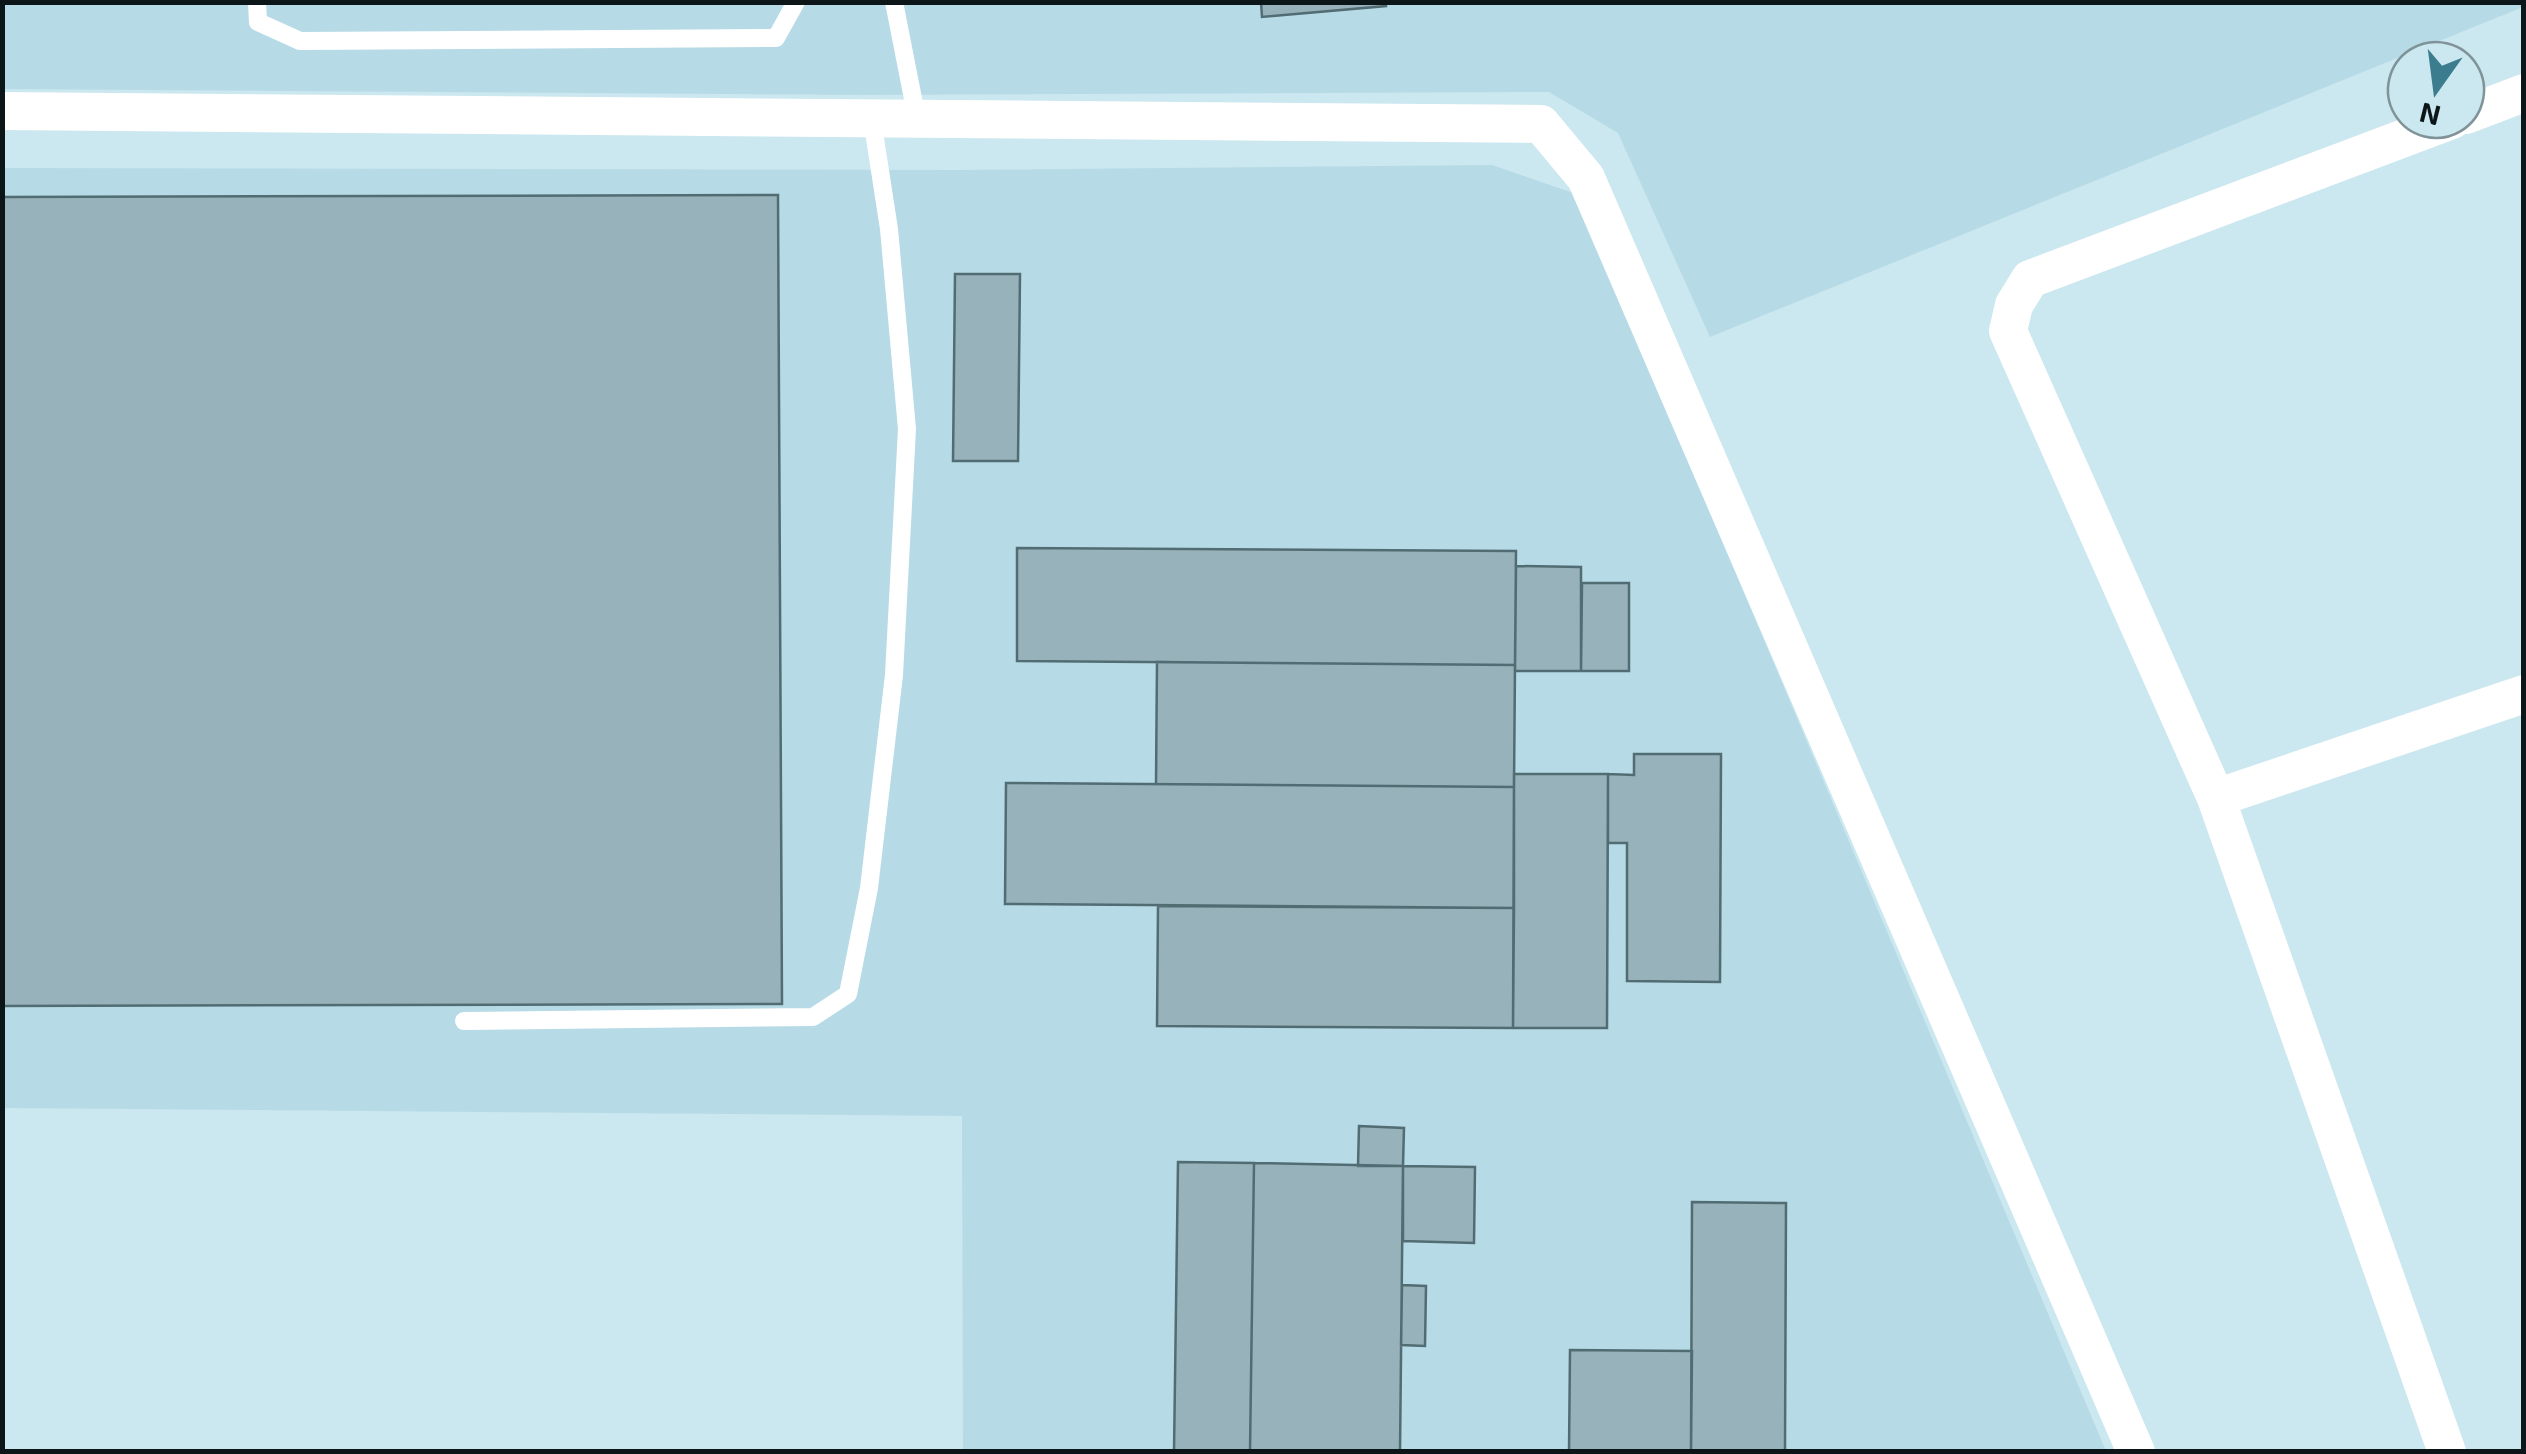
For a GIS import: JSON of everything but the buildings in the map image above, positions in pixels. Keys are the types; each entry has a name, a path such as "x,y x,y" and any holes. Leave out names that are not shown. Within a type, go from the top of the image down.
{"street":[{"path":"2486,107 2524,93"},
{"path":"2,111 1542,124 1586,178 2136,1452"},
{"path":"2399,140 2030,280 2014,305 2008,331 2216,798 2446,1452"},
{"path":"2216,798 2524,694"}],"lane":[{"path":"258,2 258,22 300,41 776,38 796,2"},
{"path":"894,2 917,119"},
{"path":"464,1020 813,1017 848,994 869,888 894,675 906,429 889,229 872,120"}],"shaded area":[{"path":"3,2 2524,3 2523,7 2442,40 2386,40 2386,63 1710,337 1618,133 1549,92 868,95 3,89"},
{"path":"1492,165 1576,194 2106,1451 963,1451 962,1116 3,1108 2,168 957,170"}]}
